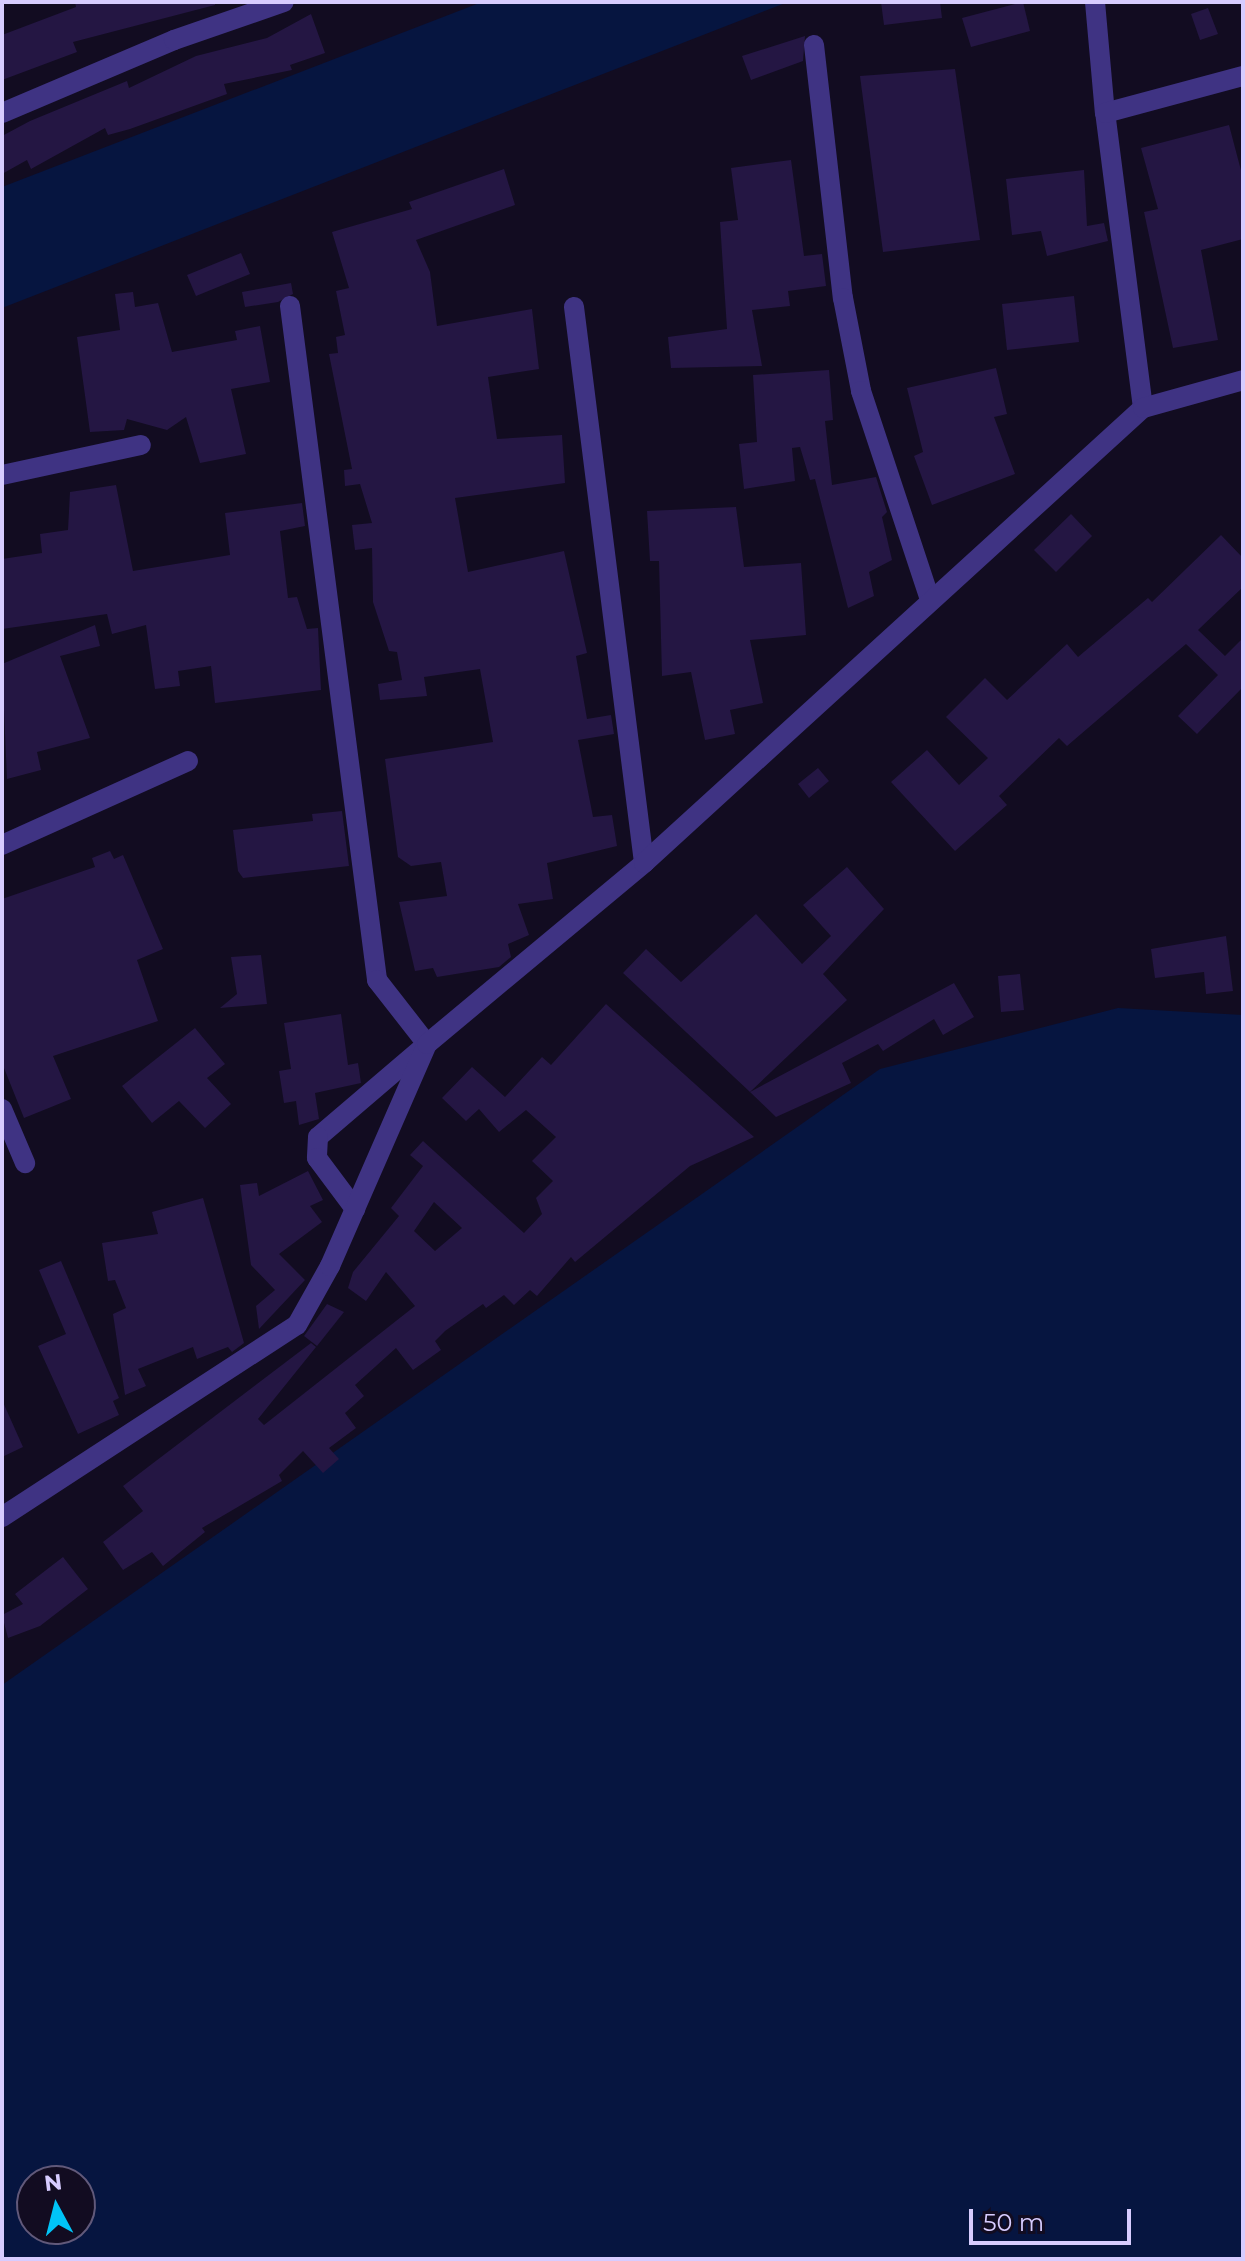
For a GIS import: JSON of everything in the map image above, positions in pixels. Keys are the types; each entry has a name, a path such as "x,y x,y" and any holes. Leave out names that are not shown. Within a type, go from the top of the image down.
{"street":[{"path":"2,113 174,40 284,2"},
{"path":"1095,2 1105,113 1143,408"},
{"path":"814,45 843,298 861,391 930,600"},
{"path":"1105,113 1243,76"},
{"path":"290,306 377,980 427,1044"},
{"path":"574,307 644,863"},
{"path":"355,1209 317,1158 318,1137 644,863 1143,408 1243,380"},
{"path":"2,475 141,445"},
{"path":"2,845 188,761"},
{"path":"2,1517 297,1325 355,1209 427,1044"},
{"path":"2,1109 25,1163"}],"water":[{"path":"482,2 788,2 2,308 2,187"},
{"path":"1118,1008 1243,1015 1243,2259 2,2259 2,1685 880,1069"}],"building":[{"path":"75,2 215,2 215,5 73,42 77,52 2,80 2,35 76,7"},
{"path":"881,2 940,2 942,18 884,25"},
{"path":"1023,2 1030,31 971,47 962,18"},
{"path":"1208,8 1218,34 1200,40 1191,14"},
{"path":"311,14 325,53 290,65 292,70 224,84 227,94 130,129 108,135 105,128 31,169 27,160 2,174 2,136 30,121 127,81 129,88 196,56 267,38"},
{"path":"805,36 803,61 751,80 742,56"},
{"path":"955,69 980,240 883,252 860,76"},
{"path":"1229,125 1243,178 1243,239 1201,250 1218,340 1173,348 1144,212 1158,209 1141,148"},
{"path":"791,160 804,256 822,254 826,286 788,291 790,306 752,310 762,366 671,368 668,337 727,329 720,222 738,220 731,168"},
{"path":"504,169 515,205 416,240 430,272 437,326 532,309 539,369 488,377 497,439 562,435 565,483 455,498 468,572 564,551 587,653 576,656 587,719 611,715 614,734 578,740 593,817 612,815 617,846 547,863 553,899 518,904 529,935 508,944 511,957 499,967 437,977 433,968 415,971 399,902 447,896 441,862 411,866 398,857 385,759 493,742 480,669 424,677 427,696 380,700 378,684 402,680 397,652 389,651 373,602 372,548 355,550 352,525 372,523 360,484 345,486 344,470 352,469 329,354 338,353 336,337 345,335 336,291 349,288 332,232 412,209 409,202"},
{"path":"1084,170 1087,226 1104,223 1108,241 1047,256 1041,231 1012,235 1006,179"},
{"path":"241,253 250,274 196,296 187,275"},
{"path":"291,283 293,294 278,302 245,307 242,292"},
{"path":"133,292 135,307 158,303 172,352 237,340 235,331 260,326 270,382 231,389 246,454 200,463 186,417 167,430 127,419 124,430 90,432 77,337 120,330 115,294"},
{"path":"1074,296 1079,342 1007,350 1002,304"},
{"path":"996,368 1007,414 994,417 1015,474 932,505 914,456 923,452 907,388"},
{"path":"829,370 833,420 825,421 832,485 876,477 887,512 882,517 892,560 869,572 874,596 848,608 815,479 810,480 800,447 792,448 795,481 744,489 739,444 757,442 753,375"},
{"path":"116,485 133,571 230,555 225,513 302,503 305,526 280,531 288,598 297,597 307,629 318,628 321,690 215,703 211,666 178,671 180,686 155,689 146,625 112,634 107,614 2,629 2,559 42,553 40,534 68,530 70,492"},
{"path":"736,507 744,567 801,563 806,635 750,640 763,703 730,710 735,734 705,740 691,672 662,676 659,561 650,561 647,511"},
{"path":"1071,514 1092,536 1056,572 1034,550"},
{"path":"1221,535 1243,558 1243,587 1198,630 1225,656 1243,638 1243,687 1197,734 1178,716 1218,675 1186,644 1067,746 1059,738 999,796 1007,805 955,851 891,782 927,750 959,785 988,758 946,717 985,678 1007,700 1067,644 1078,657 1148,598 1152,602"},
{"path":"95,625 100,646 60,656 90,738 37,752 41,770 7,779 2,664"},
{"path":"818,768 829,781 809,798 798,784"},
{"path":"342,811 349,866 243,878 238,871 233,830 313,821 312,814"},
{"path":"110,851 114,859 123,855 163,949 137,960 158,1021 53,1056 71,1099 24,1118 2,1063 2,899 95,867 92,858"},
{"path":"847,867 884,909 823,974 847,1000 750,1092 623,973 646,949 681,982 756,914 802,964 831,936 803,905"},
{"path":"1226,936 1233,991 1206,994 1204,972 1155,978 1151,949"},
{"path":"261,955 267,1004 220,1008 237,994 231,957"},
{"path":"1020,974 1024,1010 1001,1012 998,976"},
{"path":"954,983 974,1017 943,1035 934,1019 883,1051 878,1044 842,1063 851,1083 776,1117 750,1092"},
{"path":"606,1004 754,1137 690,1166 575,1262 571,1257 537,1296 530,1290 514,1305 504,1295 486,1308 483,1304 445,1331 435,1341 441,1350 413,1370 396,1348 355,1385 364,1396 345,1413 356,1428 329,1448 339,1459 323,1473 303,1451 279,1475 282,1481 202,1528 205,1532 163,1566 152,1552 123,1570 103,1542 143,1511 123,1486 311,1343 316,1347 258,1419 264,1425 415,1306 386,1272 366,1301 348,1288 353,1272 399,1216 391,1208 423,1166 410,1155 423,1141 524,1233 542,1214 536,1198 553,1181 532,1161 556,1137 526,1110 499,1132 479,1109 466,1121 442,1098 472,1067 505,1097 542,1057 551,1065","holes":["434,1202 462,1228 435,1251 414,1231"]},
{"path":"341,1014 348,1065 358,1063 361,1083 315,1093 319,1119 299,1125 296,1101 284,1103 279,1071 291,1069 284,1023"},
{"path":"195,1028 225,1064 207,1078 231,1104 205,1128 179,1101 152,1123 122,1086"},
{"path":"308,1171 323,1200 310,1206 322,1222 279,1254 305,1280 259,1329 256,1306 275,1290 251,1265 240,1185 257,1183 259,1196"},
{"path":"203,1198 244,1343 232,1352 228,1347 197,1359 193,1347 138,1369 146,1386 125,1395 113,1314 126,1308 115,1280 108,1281 102,1243 158,1234 152,1212"},
{"path":"61,1261 119,1398 113,1401 119,1415 78,1434 38,1346 66,1334 39,1270"},
{"path":"327,1304 344,1312 317,1346 304,1336"},
{"path":"2,1400 23,1447 2,1457"},
{"path":"63,1557 88,1589 40,1626 8,1638 2,1615 23,1604 15,1594"}]}
